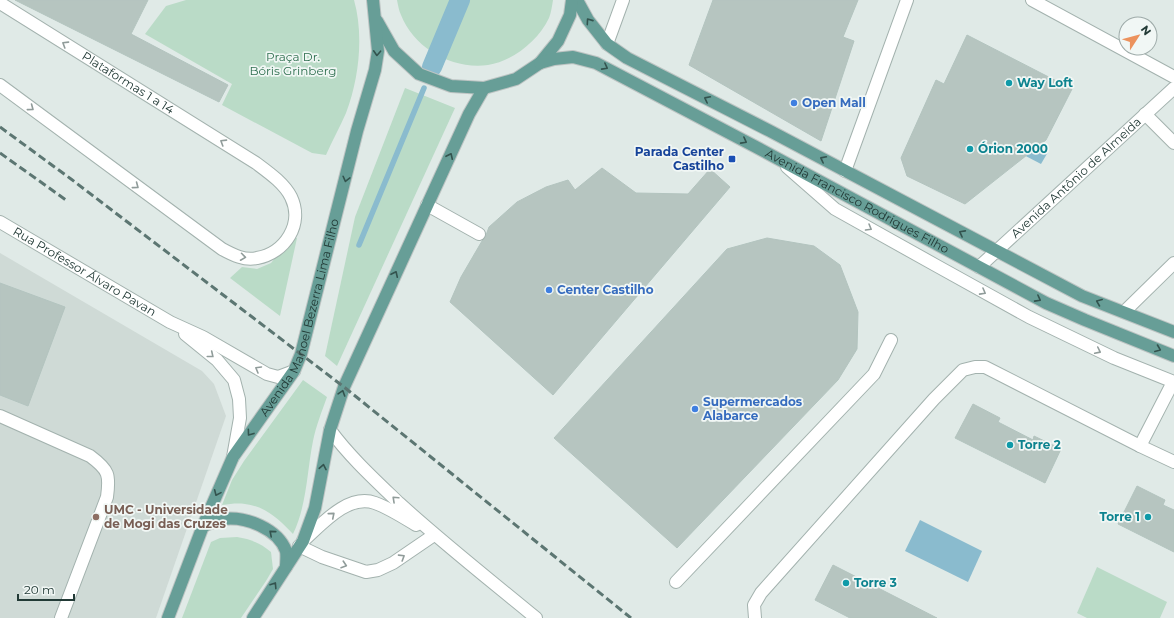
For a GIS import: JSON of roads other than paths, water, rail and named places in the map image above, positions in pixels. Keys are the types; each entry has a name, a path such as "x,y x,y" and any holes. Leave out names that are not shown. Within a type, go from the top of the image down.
{"main road":[{"name":"Avenida Francisco Rodrigues Filho","path":"373,0 377,22 394,51 419,74 451,86 484,88 516,79 540,63 558,41 570,15 572,0"},
{"name":"Avenida Manoel Bezerra Lima Filho","path":"168,618 203,526 233,457 294,371 301,354 357,131 375,70 378,51 373,0"},
{"name":"Avenida Francisco Rodrigues Filho","path":"578,0 588,20 607,44 627,58 770,131 1082,296 1174,332"},
{"name":"Avenida Francisco Rodrigues Filho","path":"540,63 554,59 573,57 596,63 1046,303 1174,356"},
{"path":"253,618 301,544 315,508 330,430 344,386 469,114 484,88"},
{"path":"203,526 224,519 252,522 267,529 280,540 286,552 286,567"}],"street":[{"path":"607,44 623,0"},
{"path":"844,170 908,0"},
{"path":"1032,0 1174,77"},
{"name":"Plataformas 1 a 14","path":"0,3 256,162 278,181 291,197 296,216 294,228 284,244 271,254 257,258 238,257 222,249 0,85"},
{"name":"Avenida Antônio de Almeida","path":"979,267 1174,88"},
{"path":"1145,114 1174,143"},
{"path":"782,162 835,209 1036,320 1114,358 1174,382 1140,446"},
{"path":"427,205 479,234"},
{"name":"Rua Professor Álvaro Pavan","path":"0,222 170,322 203,337 267,374 278,377 294,371"},
{"path":"1124,312 1174,263"},
{"name":"Rua Professor Álvaro Pavan","path":"170,322 217,360 234,380 239,399 240,418 233,457"},
{"path":"676,582 874,374 891,340"},
{"path":"755,618 754,605 761,593 934,399 963,370 975,367 985,367 1174,462"},
{"path":"0,416 90,456 100,464 107,473 109,482 106,497 61,618"},
{"path":"330,430 346,451 362,468 434,535 536,618"},
{"path":"367,500 392,511 434,535 393,563 378,570 366,572 322,557 301,544 336,512 346,505 367,500"}],"water":[{"path":"1025,140 1048,152 1041,164 1018,152"},
{"path":"920,520 982,551 968,582 905,551"}],"waterway":[{"path":"432,67 460,0"},
{"path":"359,245 424,88"}],"railway":[{"path":"0,127 71,179 344,387 631,618"},
{"path":"0,153 66,200"}],"place":[{"name":"Way Loft","path":"1009,83"},
{"name":"Open Mall","path":"794,103"},
{"name":"Órion 2000","path":"970,149"},
{"name":"Parada Center Castilho","path":"732,159"},
{"name":"Center Castilho","path":"549,290"},
{"name":"Supermercados Alabarce","path":"695,409"},
{"name":"Torre 2","path":"1010,445"},
{"name":"UMC - Universidade de Mogi das Cruzes","path":"96,517"},
{"name":"Torre 1","path":"1148,517"},
{"name":"Torre 3","path":"846,583"}],"park label":[{"name":"Praça Dr. Bóris Grinberg","path":"293,64"}]}
